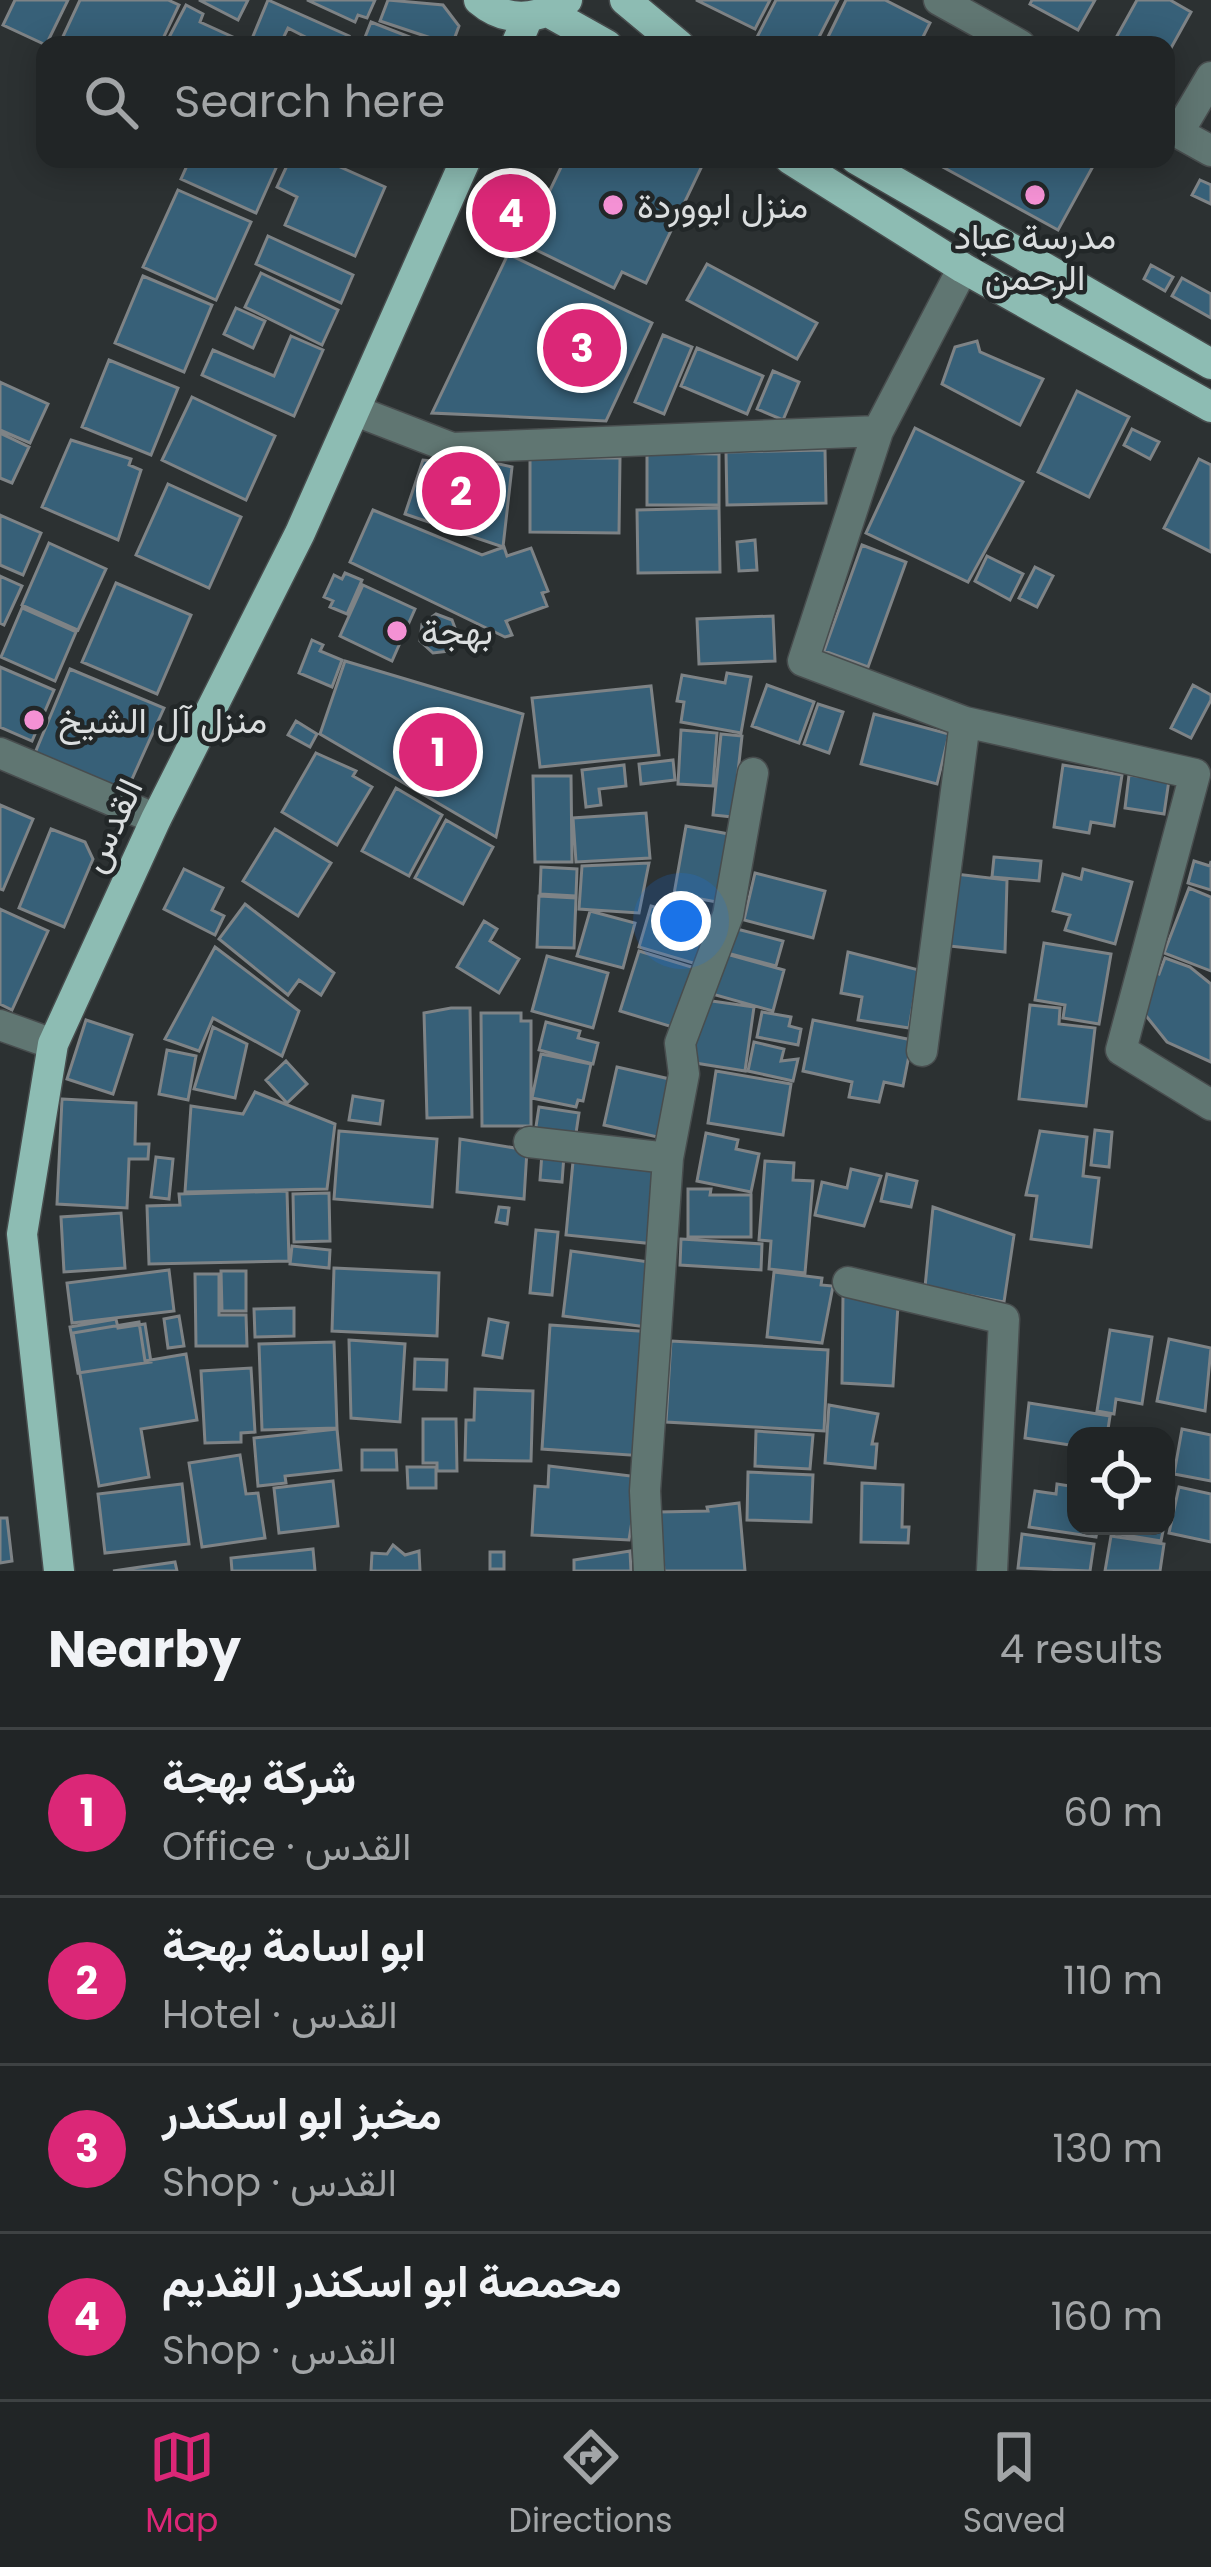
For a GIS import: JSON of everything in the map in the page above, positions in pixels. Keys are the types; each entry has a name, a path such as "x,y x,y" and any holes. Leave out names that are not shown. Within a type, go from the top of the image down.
{"main road":[{"path":"479,0 507,16 540,19 584,36"},
{"path":"625,0 668,36"},
{"name":"القدس","path":"59,1571 22,1234 53,1044 156,819 356,410 462,168"},
{"path":"804,168 963,268 1211,407"},
{"path":"872,168 1211,364"}],"street":[{"path":"939,0 1004,36"},
{"path":"1175,126 1211,77"},
{"path":"1175,132 1211,151"},
{"path":"963,268 878,431 803,661 965,722 1195,774 1121,1050 1211,1105"},
{"path":"356,410 452,448 878,431"},
{"path":"922,1051 965,722"},
{"path":"0,753 156,819"},
{"path":"649,1571 645,1491 668,1158 684,1074 680,1043 728,915 752,773"},
{"path":"0,1025 53,1044"},
{"path":"529,1142 668,1158"},
{"path":"848,1282 1004,1319 992,1571"}],"building":[{"path":"15,0 68,0 50,36 36,36 36,40 3,25"},
{"path":"80,0 168,0 179,5 164,36 63,36"},
{"path":"199,0 248,0 238,20"},
{"path":"268,0 349,36 304,36 288,28 284,36 253,36"},
{"path":"307,0 375,0 367,18 358,15 355,22"},
{"path":"388,0 443,5 459,26 455,36 425,36 380,21"},
{"path":"696,0 770,0 755,29"},
{"path":"776,0 838,0 820,36 758,36"},
{"path":"846,0 885,0 930,23 924,36 828,36"},
{"path":"1032,0 1095,0 1078,30 1030,4"},
{"path":"1137,0 1170,0 1191,12 1175,41 1175,36 1117,36"},
{"path":"186,5 203,14 200,22 231,36 170,36"},
{"path":"371,22 407,36 366,36"},
{"path":"186,168 276,168 256,213 181,179"},
{"path":"286,168 342,168 385,187 355,256 285,225 297,197 277,187"},
{"name":"منزل ابووردة","path":"561,168 701,168 646,283 622,272 614,288 524,244"},
{"name":"مدرسة عباد الرحمن","path":"944,168 1092,168 1058,230"},
{"path":"1200,180 1211,185 1211,204 1192,195"},
{"path":"178,190 251,222 216,300 143,267"},
{"path":"268,236 353,275 341,303 256,264"},
{"path":"508,254 652,323 606,421 432,413"},
{"path":"707,264 817,323 797,359 687,300"},
{"path":"1151,265 1173,277 1165,291 1144,279"},
{"path":"261,273 338,310 322,345 245,307"},
{"path":"143,276 212,305 184,372 115,343"},
{"path":"1182,278 1211,294 1211,318 1172,296"},
{"path":"236,308 265,321 253,348 224,334"},
{"path":"663,335 692,347 664,414 635,402"},
{"path":"291,336 323,350 294,416 202,375 213,350 274,376"},
{"path":"977,341 980,352 1043,379 1020,425 942,384 955,347"},
{"path":"697,348 763,376 747,414 681,386"},
{"path":"109,360 178,388 151,455 82,427"},
{"path":"773,371 799,382 783,420 757,409"},
{"path":"0,382 48,404 30,443 0,430"},
{"path":"1077,391 1129,417 1089,497 1038,472"},
{"path":"192,397 275,436 246,500 162,460"},
{"path":"915,428 1023,482 968,582 866,533"},
{"path":"1132,429 1159,442 1150,459 1124,445"},
{"path":"0,433 29,447 12,483 0,478"},
{"path":"71,440 131,459 129,465 141,470 118,540 42,507"},
{"path":"825,450 826,503 727,505 726,452"},
{"path":"647,453 719,454 719,505 647,505"},
{"path":"468,457 512,467 503,547 405,514 423,460 467,464"},
{"path":"530,458 620,458 619,533 530,532"},
{"path":"1199,459 1211,465 1211,552 1164,528"},
{"path":"168,484 241,517 209,588 136,555"},
{"path":"719,508 720,572 638,573 637,510"},
{"path":"373,510 482,555 504,547 507,556 531,548 548,591 542,593 547,606 506,621 512,635 505,637 350,562"},
{"path":"0,515 41,533 23,575 0,565"},
{"path":"755,540 757,570 739,571 737,542"},
{"path":"49,543 106,569 78,630 22,605"},
{"path":"862,545 906,562 868,667 824,651"},
{"path":"987,556 1023,574 1010,600 975,581"},
{"path":"1035,567 1053,576 1037,607 1019,598"},
{"path":"345,573 362,580 347,614 330,607 333,601 324,597 334,575 342,579"},
{"path":"0,576 22,586 4,625 0,623"},
{"path":"116,583 191,615 157,694 82,662"},
{"path":"363,585 415,609 392,661 340,636"},
{"path":"22,608 76,632 55,681 1,657"},
{"path":"436,614 452,620 458,636 449,651 433,653 420,641 422,624"},
{"path":"773,616 775,661 699,664 697,619"},
{"path":"312,640 323,645 320,651 342,660 332,687 299,673"},
{"path":"345,661 523,714 496,837 320,734"},
{"path":"0,667 54,690 32,741 0,727"},
{"path":"70,669 164,708 132,779 109,788 35,753"},
{"path":"727,673 751,677 741,733 681,722 684,702 677,701 682,675 725,683"},
{"path":"767,685 814,702 799,743 752,726"},
{"path":"1193,685 1211,695 1211,700 1191,738 1171,728"},
{"path":"651,686 659,755 540,767 532,698"},
{"path":"818,704 843,712 829,753 804,744"},
{"path":"874,714 949,734 937,784 861,764"},
{"path":"296,721 317,734 310,747 288,735"},
{"path":"681,730 717,733 713,786 678,784"},
{"path":"721,734 742,736 733,817 713,815"},
{"path":"316,753 356,771 353,776 372,787 337,845 282,812"},
{"path":"673,760 675,780 641,784 639,764"},
{"path":"624,765 626,786 599,789 601,805 586,807 582,770"},
{"path":"1063,765 1122,775 1114,826 1091,822 1089,833 1054,827"},
{"path":"1129,775 1169,780 1164,814 1125,808"},
{"path":"533,776 571,776 572,862 535,862"},
{"path":"396,788 442,815 409,876 362,851"},
{"path":"0,805 33,819 3,890 0,889"},
{"path":"646,813 650,858 576,862 573,818"},
{"path":"446,820 493,847 463,904 415,878"},
{"path":"686,826 734,835 722,903 674,894"},
{"path":"51,829 85,842 93,859 64,927 19,908"},
{"path":"275,829 331,863 298,916 243,881"},
{"path":"994,857 1041,861 1039,881 992,877"},
{"path":"1194,861 1210,866 1211,861 1211,890 1188,883"},
{"path":"649,863 639,913 579,909 582,866"},
{"path":"541,867 577,869 576,896 540,894"},
{"path":"184,869 223,888 212,910 224,916 215,935 164,909"},
{"path":"1083,869 1132,882 1115,944 1065,930 1070,915 1053,911 1063,874 1081,879"},
{"path":"755,873 825,891 813,938 744,920"},
{"path":"947,873 1007,880 1005,952 940,945"},
{"path":"1189,888 1211,897 1211,971 1164,953"},
{"path":"539,896 576,898 574,948 537,947"},
{"path":"245,904 334,973 321,995 299,980 288,995 219,939"},
{"path":"651,906 715,925 703,966 639,947"},
{"path":"0,909 48,931 12,1010 0,1004"},
{"path":"590,911 635,923 623,968 577,956"},
{"path":"484,921 497,929 490,941 519,959 499,993 457,967"},
{"path":"733,928 783,941 776,966 727,953"},
{"path":"1044,943 1111,954 1099,1024 1063,1018 1065,1005 1035,1000"},
{"path":"215,947 299,1011 282,1056 213,1018 199,1051 165,1039"},
{"path":"639,951 698,969 679,1029 620,1011"},
{"path":"848,952 919,970 909,1028 858,1020 862,997 841,993"},
{"path":"723,953 784,970 773,1011 712,994"},
{"path":"547,956 608,973 593,1028 532,1011"},
{"path":"1165,958 1190,967 1211,984 1211,1062 1167,1042 1143,1012 1151,970 1159,974"},
{"path":"698,999 754,1007 745,1071 689,1062"},
{"path":"1030,1005 1060,1008 1059,1024 1095,1028 1086,1106 1019,1099"},
{"path":"470,1008 472,1117 427,1118 424,1013"},
{"path":"762,1012 791,1017 789,1026 801,1029 798,1045 757,1037"},
{"path":"481,1013 521,1013 521,1021 531,1021 531,1126 482,1126"},
{"path":"86,1020 132,1035 113,1094 67,1079"},
{"path":"813,1020 912,1040 903,1086 884,1082 879,1102 849,1097 852,1082 803,1071"},
{"path":"546,1022 580,1031 578,1038 598,1043 593,1064 539,1050"},
{"path":"213,1027 247,1044 235,1098 194,1089"},
{"path":"754,1042 784,1049 781,1061 798,1059 793,1081 748,1071"},
{"path":"167,1050 196,1056 188,1100 159,1094"},
{"path":"541,1054 591,1064 583,1101 578,1100 576,1107 532,1098"},
{"path":"286,1061 307,1084 287,1103 266,1080"},
{"path":"617,1067 674,1080 662,1138 604,1125"},
{"path":"716,1071 791,1084 783,1135 708,1123"},
{"path":"255,1092 335,1124 327,1189 185,1192 191,1106 243,1114"},
{"path":"353,1096 383,1101 380,1124 349,1120"},
{"path":"62,1099 136,1103 135,1144 149,1144 148,1159 129,1159 127,1208 57,1204"},
{"path":"539,1107 579,1113 575,1140 535,1133"},
{"path":"1095,1130 1112,1132 1109,1167 1091,1165"},
{"path":"339,1131 437,1139 432,1207 334,1199"},
{"path":"1040,1131 1087,1137 1083,1176 1099,1178 1091,1247 1031,1239 1037,1196 1026,1195"},
{"path":"706,1133 738,1140 736,1149 759,1154 751,1192 697,1181"},
{"path":"460,1139 527,1150 524,1199 457,1192"},
{"path":"574,1151 663,1160 655,1244 566,1235"},
{"path":"542,1153 564,1155 562,1182 540,1180"},
{"path":"156,1157 173,1159 169,1199 151,1197"},
{"path":"765,1161 794,1163 793,1180 813,1181 805,1273 769,1269 771,1241 759,1240"},
{"path":"851,1169 881,1176 864,1226 815,1215 822,1182 847,1188"},
{"path":"887,1174 917,1181 911,1207 881,1201"},
{"path":"688,1189 711,1189 710,1195 751,1195 751,1237 688,1237"},
{"path":"287,1191 289,1261 149,1264 147,1206 180,1205 179,1194"},
{"path":"329,1193 330,1241 294,1242 293,1194"},
{"path":"499,1207 509,1208 507,1224 496,1222"},
{"path":"933,1207 1014,1235 1004,1302 925,1287"},
{"path":"121,1213 125,1268 64,1272 61,1217"},
{"path":"536,1230 558,1232 552,1295 530,1293"},
{"path":"681,1239 762,1244 761,1270 680,1265"},
{"path":"292,1246 330,1250 329,1268 290,1264"},
{"path":"571,1251 656,1263 647,1327 563,1316"},
{"path":"334,1268 439,1273 437,1336 332,1331"},
{"path":"169,1270 174,1311 72,1323 67,1283"},
{"path":"221,1271 246,1271 246,1311 222,1311"},
{"path":"774,1272 822,1278 821,1285 833,1286 822,1343 767,1337"},
{"path":"195,1274 219,1274 219,1315 246,1315 247,1346 196,1346"},
{"path":"843,1295 898,1305 893,1386 842,1383"},
{"path":"294,1308 294,1336 255,1337 254,1309"},
{"path":"179,1316 184,1346 168,1348 164,1319"},
{"path":"116,1319 118,1328 145,1324 151,1362 78,1373 70,1327"},
{"path":"489,1319 508,1323 502,1358 483,1355"},
{"path":"139,1322 145,1361 186,1354 197,1420 141,1429 149,1477 99,1486 73,1333"},
{"path":"550,1325 653,1332 644,1456 542,1449"},
{"path":"1110,1330 1152,1337 1142,1404 1116,1399 1114,1414 1097,1411"},
{"path":"1169,1339 1211,1348 1205,1411 1157,1401"},
{"path":"349,1340 405,1344 400,1422 351,1418"},
{"path":"671,1341 828,1350 824,1431 666,1422"},
{"path":"334,1342 337,1428 262,1430 259,1344"},
{"path":"415,1359 447,1360 446,1390 414,1389"},
{"path":"251,1368 255,1432 241,1433 241,1442 205,1443 201,1371"},
{"path":"475,1389 533,1391 531,1461 465,1460 466,1420 474,1420"},
{"path":"1029,1403 1110,1416 1108,1427 1067,1427 1067,1445 1025,1438"},
{"path":"829,1405 878,1414 872,1444 877,1444 875,1468 825,1463"},
{"path":"423,1419 456,1419 457,1471 437,1471 437,1463 423,1463"},
{"path":"337,1429 341,1470 285,1476 286,1483 258,1486 254,1438"},
{"path":"1182,1429 1211,1435 1211,1481 1175,1474"},
{"path":"756,1431 813,1435 810,1469 755,1466"},
{"path":"362,1450 396,1450 397,1470 362,1470"},
{"path":"240,1455 246,1494 258,1493 265,1538 202,1547 189,1463"},
{"path":"549,1466 639,1477 629,1540 532,1535 535,1486 548,1487"},
{"path":"407,1467 436,1467 436,1488 408,1488"},
{"path":"748,1472 813,1475 811,1522 747,1520"},
{"path":"333,1481 338,1526 279,1533 274,1488"},
{"path":"862,1483 903,1485 902,1527 909,1527 908,1543 861,1542"},
{"path":"182,1484 189,1544 105,1553 98,1494"},
{"path":"1057,1484 1067,1486 1067,1533 1029,1527 1035,1491 1056,1494"},
{"path":"1179,1487 1211,1494 1211,1542 1175,1534"},
{"path":"739,1503 745,1571 664,1571 659,1512 708,1511 707,1507"},
{"path":"0,1518 7,1518 12,1561 0,1563"},
{"path":"1022,1534 1094,1544 1090,1571 1018,1568"},
{"path":"1125,1535 1162,1535 1161,1541"},
{"path":"1111,1536 1164,1544 1160,1571 1105,1571"},
{"path":"393,1545 405,1555 419,1551 420,1571 371,1571 372,1553 387,1554"},
{"path":"313,1549 315,1571 232,1571 231,1558"},
{"path":"630,1551 631,1571 574,1571 574,1560"},
{"path":"490,1552 504,1552 504,1569 490,1569"},
{"path":"175,1562 177,1571 113,1571"}],"place":[{"name":"مدرسة عباد الرحمن","path":"1035,195"},
{"name":"منزل ابووردة","path":"613,205"},
{"name":"محمصة ابو اسكندر القديم","path":"511,213"},
{"name":"مخبز ابو اسكندر","path":"582,348"},
{"name":"ابو اسامة بهجة","path":"461,491"},
{"name":"بهجة","path":"397,631"},
{"name":"منزل آل الشيخ","path":"34,720"},
{"name":"شركة بهجة","path":"438,752"}]}
